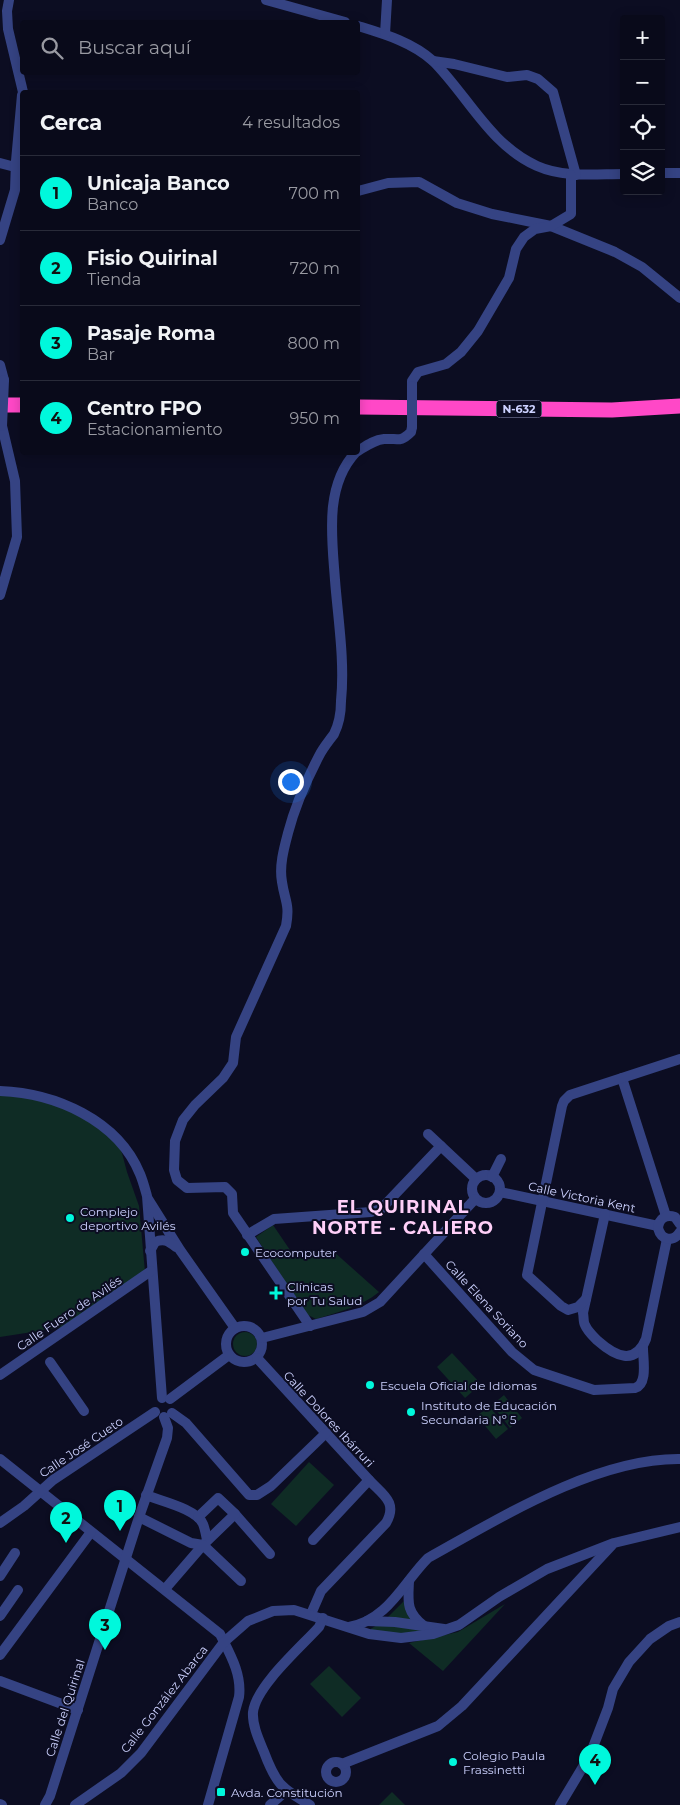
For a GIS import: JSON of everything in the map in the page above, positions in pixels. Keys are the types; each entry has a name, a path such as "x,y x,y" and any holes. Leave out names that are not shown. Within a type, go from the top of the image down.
{"highway":[{"path":"0,405 20,405"},
{"name":"N-632","path":"360,407 612,410 680,406"}],"street":[{"path":"9,0 7,11 8,29 22,90"},
{"path":"266,0 338,20"},
{"path":"385,34 387,0"},
{"path":"360,27 385,34 415,48 433,61 498,139 538,167 574,175 620,174"},
{"path":"360,450 370,443 384,439 396,440 405,438 411,432 412,381 418,372 446,364 461,352 478,331 510,278 516,249 524,237 535,230 550,226 571,214 574,175 553,92 538,79 527,75 507,77 454,64 433,61"},
{"path":"0,240 19,189 15,167 20,121"},
{"path":"0,162 15,167"},
{"path":"665,173 680,173"},
{"path":"360,190 388,183 419,182 457,203 492,214 550,226 615,252 642,266 680,298"},
{"path":"0,366 4,380 2,426 15,481 17,537 0,595"},
{"path":"310,1326 233,1213 232,1194 225,1187 187,1188 177,1180 174,1170 175,1141 183,1120 195,1105 223,1078 233,1062 236,1037 286,926 288,911 282,881 282,858 288,833 296,805 311,771 321,751 334,733 340,718 342,669 331,525 336,491 344,471 355,455"},
{"path":"586,1299 578,1307 568,1310 560,1306 527,1275 562,1106 570,1095 680,1059"},
{"path":"622,1078 666,1216"},
{"path":"0,1091 40,1096 86,1114 119,1142 130,1155 141,1175 147,1196 151,1271 166,1398"},
{"path":"428,1134 476,1179"},
{"path":"247,1235 274,1218 371,1212 381,1209 441,1146"},
{"path":"492,1177 500,1158"},
{"path":"485,1175 492,1177 500,1184 500,1192 496,1200 490,1203 479,1202 475,1199 472,1189 476,1179 485,1175"},
{"name":"Calle Victoria Kent","path":"500,1192 658,1226"},
{"path":"147,1196 180,1250 235,1328"},
{"path":"262,1338 362,1312 380,1302 475,1199"},
{"path":"605,1214 586,1299 584,1324 590,1334 616,1354 626,1356 636,1354 646,1340 667,1239"},
{"path":"680,1224 675,1217 666,1216 658,1226 659,1234 667,1239 674,1238 680,1232"},
{"path":"150,1252 155,1242 162,1239 180,1250"},
{"name":"Calle Elena Soriano","path":"424,1254 512,1352 534,1370 594,1390 635,1388 642,1384 642,1348"},
{"name":"Calle Fuero de Avilés","path":"0,1374 151,1271"},
{"path":"247,1326 254,1328 262,1338 262,1348 256,1358 242,1363 234,1360 229,1355 226,1343 228,1335 235,1328 247,1326"},
{"path":"229,1355 154,1405 164,1414 186,1423 249,1495 257,1495 271,1486 326,1433"},
{"name":"Calle Dolores Ibárruri","path":"256,1358 368,1480 313,1540"},
{"path":"50,1362 84,1411"},
{"name":"Calle del Quirinal","path":"45,1805 50,1796 146,1495 167,1438 168,1428 164,1414 174,1406 166,1398"},
{"name":"Calle José Cueto","path":"0,1523 24,1506 53,1480 164,1414"},
{"path":"0,1459 220,1634 239,1676 241,1685 208,1805"},
{"path":"348,1627 367,1621 384,1609 397,1597 428,1558 558,1489 645,1461 680,1459"},
{"path":"311,1614 321,1591 386,1522 391,1513 391,1505 368,1480"},
{"path":"146,1495 189,1511 198,1517 203,1524 205,1543 241,1581"},
{"path":"198,1517 218,1498 235,1514 270,1554"},
{"path":"165,1590 205,1543 235,1514"},
{"path":"139,1517 191,1543 205,1543"},
{"name":"Calle González Abarca","path":"75,1805 121,1773 141,1753 224,1642 248,1621 273,1610 294,1610 369,1634 401,1638 433,1634 459,1625 499,1597 547,1569 577,1556 614,1542 680,1527"},
{"path":"0,1656 91,1532"},
{"path":"342,1764 438,1726 462,1706 614,1542"},
{"path":"0,1576 15,1553"},
{"path":"577,1556 586,1574"},
{"path":"409,1580 409,1606 415,1619 424,1626"},
{"path":"0,1616 18,1590"},
{"path":"310,1805 286,1791 272,1775 256,1732 253,1713 257,1700 268,1682 319,1627 323,1618"},
{"path":"367,1621 395,1622 445,1629"},
{"path":"560,1805 590,1755 613,1689 629,1662 650,1639 680,1622"},
{"path":"0,1681 78,1710"},
{"path":"270,1805 286,1791"}],"green space":[{"name":"Complejo deportivo Avilés","path":"0,1091 64,1104 119,1142 139,1206 145,1272 71,1326 0,1337"},
{"path":"273,1225 290,1250 333,1251 379,1292 357,1305 316,1319 306,1314 256,1237"},
{"path":"245,1332 253,1336 257,1344 253,1352 245,1356 237,1352 233,1344 237,1336"},
{"path":"452,1353 481,1384 465,1398 437,1367"},
{"path":"504,1395 522,1418 510,1428 492,1405"},
{"path":"489,1406 508,1429 496,1439 477,1416"},
{"path":"309,1462 334,1485 296,1526 271,1504"},
{"path":"405,1600 415,1621 387,1618"},
{"path":"505,1604 443,1671 409,1643 458,1632"},
{"path":"379,1624 436,1631 400,1634 367,1631"},
{"path":"329,1666 361,1698 342,1717 310,1684"},
{"path":"392,1792 405,1805 379,1805"}],"place":[{"name":"Complejo deportivo Avilés","path":"70,1218"},
{"name":"Ecocomputer","path":"245,1252"},
{"name":"Clínicas por Tu Salud","path":"276,1293"},
{"name":"Escuela Oficial de Idiomas","path":"370,1385"},
{"name":"Instituto de Educación Secundaria Nº 5","path":"411,1412"},
{"name":"Unicaja Banco","path":"120,1531"},
{"name":"Fisio Quirinal","path":"66,1543"},
{"name":"Pasaje Roma","path":"105,1650"},
{"name":"Colegio Paula Frassinetti","path":"453,1762"},
{"name":"Centro FPO","path":"595,1785"},
{"name":"Avda. Constitución","path":"221,1792"}],"district":[{"name":"EL QUIRINAL NORTE - CALIERO","path":"403,1217"}]}
